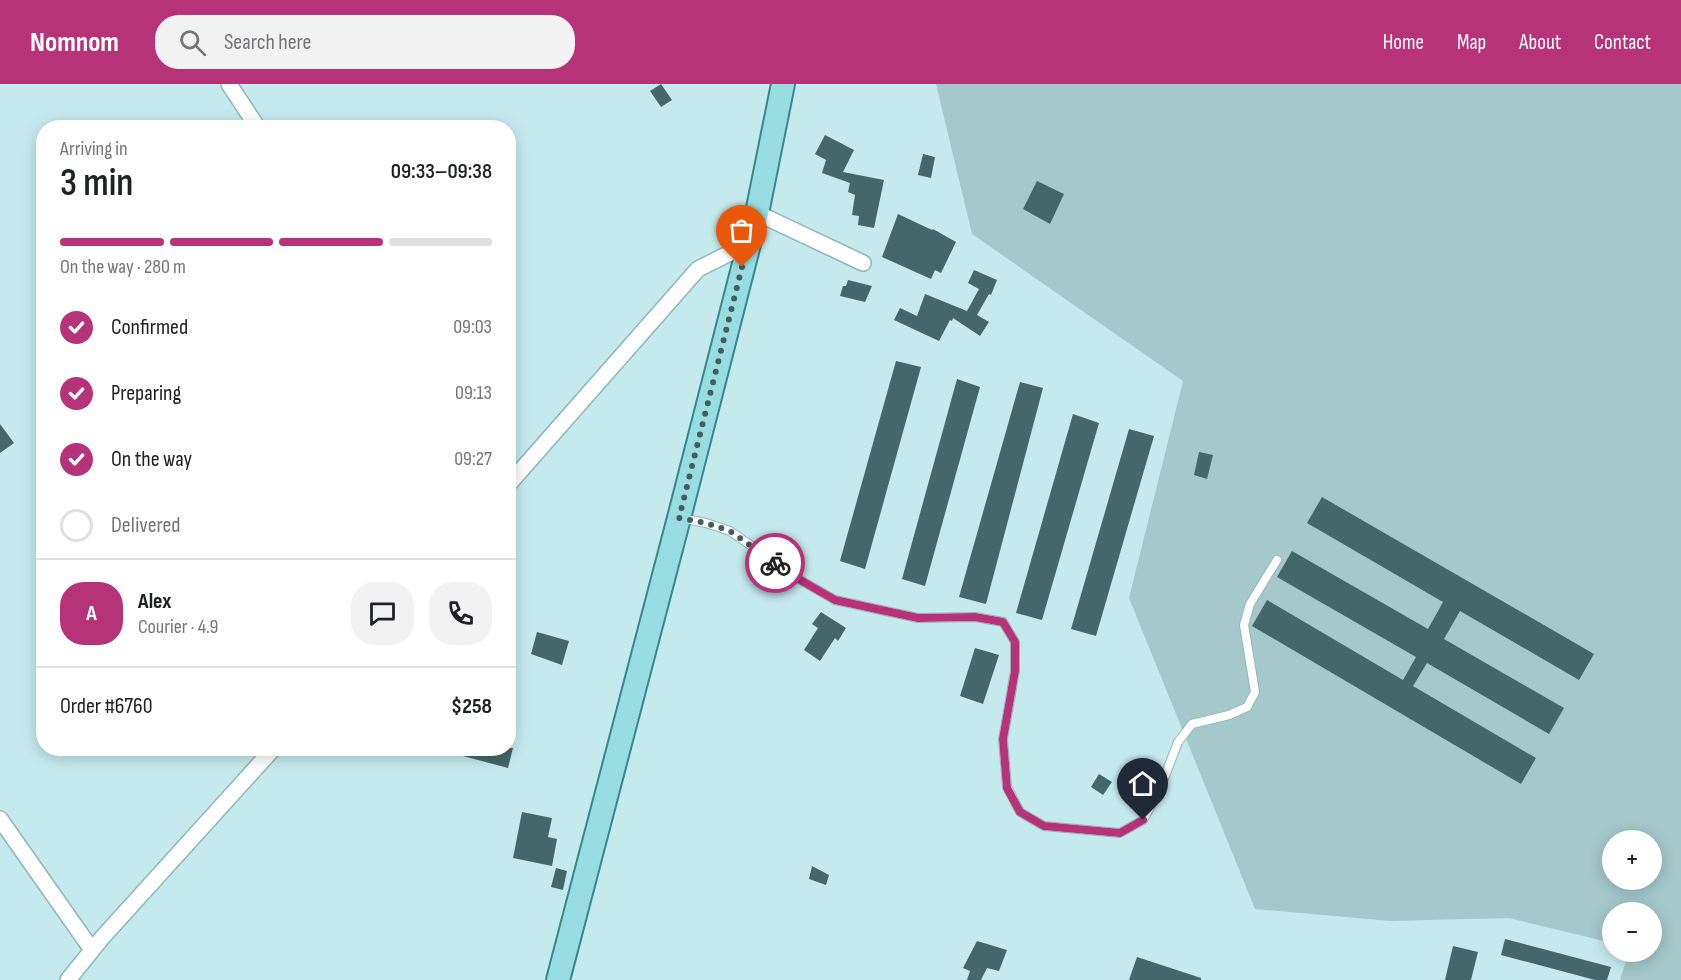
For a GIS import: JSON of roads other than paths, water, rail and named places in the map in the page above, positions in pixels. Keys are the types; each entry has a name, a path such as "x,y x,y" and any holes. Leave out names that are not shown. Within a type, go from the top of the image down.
{"main road":[{"path":"558,980 757,213 783,84"}],"street":[{"path":"229,84 253,120"},
{"path":"757,213 863,263"},
{"path":"516,474 698,269 748,244"},
{"path":"68,980 92,950 267,756"},
{"path":"0,819 92,950"}],"lane":[{"path":"679,518 706,523 730,531 802,581 835,600 918,618 975,617 1003,622 1015,642 1015,671 1003,739 1007,788 1020,812 1044,826 1120,833 1143,820 1160,789 1178,742 1192,724 1229,715 1247,707 1256,692 1244,625 1250,604 1277,560"}]}
